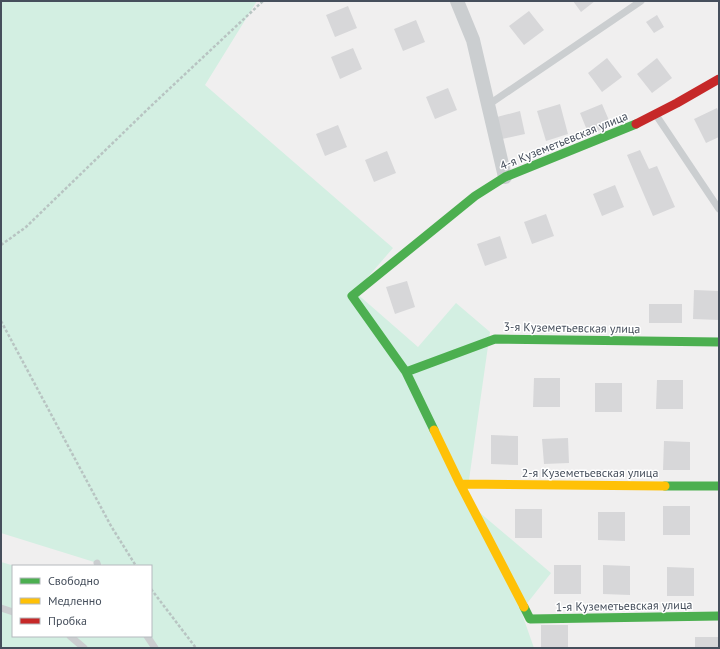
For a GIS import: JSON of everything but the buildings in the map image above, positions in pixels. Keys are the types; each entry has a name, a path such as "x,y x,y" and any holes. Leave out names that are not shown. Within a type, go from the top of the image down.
{"street":[{"path":"457,1 473,40 505,177"},
{"name":"4-я Куземетьевская улица","path":"406,372 352,296 474,196 505,177 607,138 656,115 719,79"},
{"name":"3-я Куземетьевская улица","path":"406,372 495,339 719,342"},
{"path":"406,372 460,484"},
{"name":"2-я Куземетьевская улица","path":"460,484 719,486"},
{"name":"1-я Куземетьевская улица","path":"460,484 530,619 719,616"}],"lane":[{"path":"488,105 641,1"},
{"path":"656,115 719,209"},
{"path":"1,608 12,612"},
{"path":"71,637 84,648"},
{"path":"148,637 155,648"}],"path":[{"path":"1,245 26,227 151,106 263,1"},
{"path":"1,321 112,526 135,565"},
{"path":"152,590 196,648"}],"green space":[{"path":"1,1 257,1 205,85 393,248 355,292 418,347 456,303 490,332 466,501 551,573 521,611 534,648 1,648 1,562 12,565 12,637 152,637 152,565 104,565 1,533"}],"traffic: fast":[{"path":"434,430 406,372 352,296 475,196 505,177 636,124"},
{"path":"406,372 495,339 719,342"},
{"path":"665,486 719,486"},
{"path":"524,607 530,619 719,616"}],"traffic: slow":[{"path":"434,430 460,484 524,607"},
{"path":"460,484 665,486"}],"traffic: jam":[{"path":"636,124 719,79"}]}
